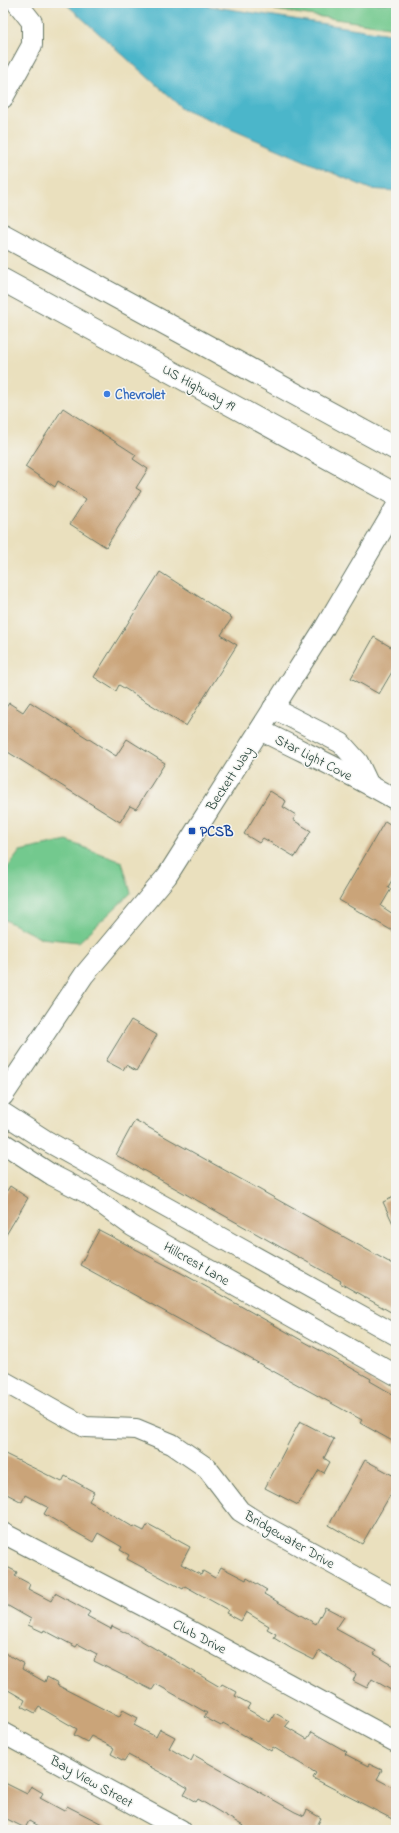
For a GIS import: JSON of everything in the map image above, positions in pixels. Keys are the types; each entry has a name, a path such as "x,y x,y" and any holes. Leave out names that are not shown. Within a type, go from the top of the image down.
{"highway":[{"path":"3,235 396,450"},
{"name":"US Highway 19","path":"3,280 396,495"}],"street":[{"path":"3,98 32,45 32,22 17,3"},
{"name":"Beckett Way","path":"3,1096 84,975 167,876 325,627 396,507"},
{"name":"Star Light Cove","path":"273,708 341,743 358,762 368,784"},
{"name":"Star Light Cove","path":"260,730 368,784 396,800"},
{"path":"3,1113 51,1143 396,1335"},
{"name":"Hillcrest Lane","path":"3,1143 52,1174 87,1193 132,1226 396,1375"},
{"name":"Bridgewater Drive","path":"3,1381 86,1427 136,1428 172,1444 207,1468 240,1511 396,1599"},
{"name":"Club Drive","path":"3,1534 172,1621 396,1742"},
{"name":"Bay View Street","path":"3,1733 181,1830"}],"green space":[{"path":"268,3 396,3 396,28 275,10"},
{"path":"67,841 122,862 131,893 79,942 40,938 3,919 3,874 20,851"}],"water":[{"path":"65,3 190,3 396,35 396,191 370,189 182,108"}],"building":[{"path":"63,408 136,455 133,459 148,469 136,488 141,491 106,547 70,524 86,499 58,481 55,487 25,467"},
{"path":"160,572 232,618 221,635 237,645 186,726 119,685 116,691 94,677"},
{"path":"374,637 396,650 396,665 379,694 351,678"},
{"path":"30,702 116,756 127,739 165,763 136,809 130,806 120,822 3,749 3,712 9,703 23,712"},
{"path":"270,791 286,801 283,807 296,815 293,820 311,831 295,857 263,838 259,843 244,834"},
{"path":"385,821 396,828 396,873 388,887 391,889 381,906 396,916 396,933 339,900"},
{"path":"131,1020 157,1035 136,1071 126,1065 123,1070 106,1061"},
{"path":"135,1120 396,1266 396,1315 340,1283 341,1281 116,1155"},
{"path":"10,1186 28,1198 3,1240 3,1197"},
{"path":"396,1196 396,1230 383,1202"},
{"path":"99,1230 185,1275 371,1379 370,1381 396,1396 396,1443 360,1423 362,1420 80,1265"},
{"path":"300,1421 334,1439 324,1458 330,1462 324,1473 319,1470 298,1505 265,1488"},
{"path":"3,1453 62,1482 65,1476 94,1492 89,1501 133,1527 134,1526 144,1531 148,1524 190,1547 181,1564 201,1575 203,1571 215,1578 221,1567 246,1580 247,1578 267,1590 264,1594 316,1624 325,1607 344,1617 336,1629 376,1651 374,1654 396,1667 396,1693 372,1679 367,1688 353,1681 356,1674 319,1651 314,1660 292,1649 274,1638 276,1634 267,1629 269,1626 246,1612 241,1621 226,1613 228,1610 185,1586 183,1589 127,1559 129,1555 120,1550 122,1547 98,1533 93,1542 44,1514 48,1507 25,1495 22,1502 3,1492"},
{"path":"365,1460 396,1477 396,1485 362,1544 329,1525"},
{"path":"3,1565 17,1572 15,1576 30,1584 28,1589 51,1601 55,1593 90,1612 87,1616 111,1629 112,1626 142,1641 220,1687 222,1684 237,1692 235,1696 250,1704 247,1709 270,1722 275,1713 289,1721 285,1726 307,1739 312,1732 347,1752 345,1754 368,1766 369,1764 382,1770 377,1779 396,1789 396,1821 313,1778 316,1773 273,1747 271,1751 223,1723 221,1726 204,1717 207,1713 156,1684 152,1690 94,1661 97,1654 78,1644 76,1647 44,1630 43,1632 28,1625 31,1619 3,1603"},
{"path":"3,1652 24,1664 22,1669 45,1682 47,1677 58,1683 57,1685 119,1717 123,1710 138,1718 134,1725 156,1737 160,1729 175,1737 169,1748 191,1761 194,1755 304,1816 307,1810 321,1818 315,1830 250,1830 198,1799 196,1802 184,1795 188,1788 171,1778 128,1755 124,1761 111,1754 114,1748 91,1736 87,1742 74,1735 77,1729 39,1707 35,1713 22,1706 25,1700 3,1687"},
{"path":"3,1782 27,1794 31,1786 43,1793 40,1798 64,1811 67,1806 114,1830 45,1830 29,1821 25,1828 3,1817"}],"place":[{"name":"Chevrolet","path":"107,394"},
{"name":"PCSB","path":"192,831"}]}
